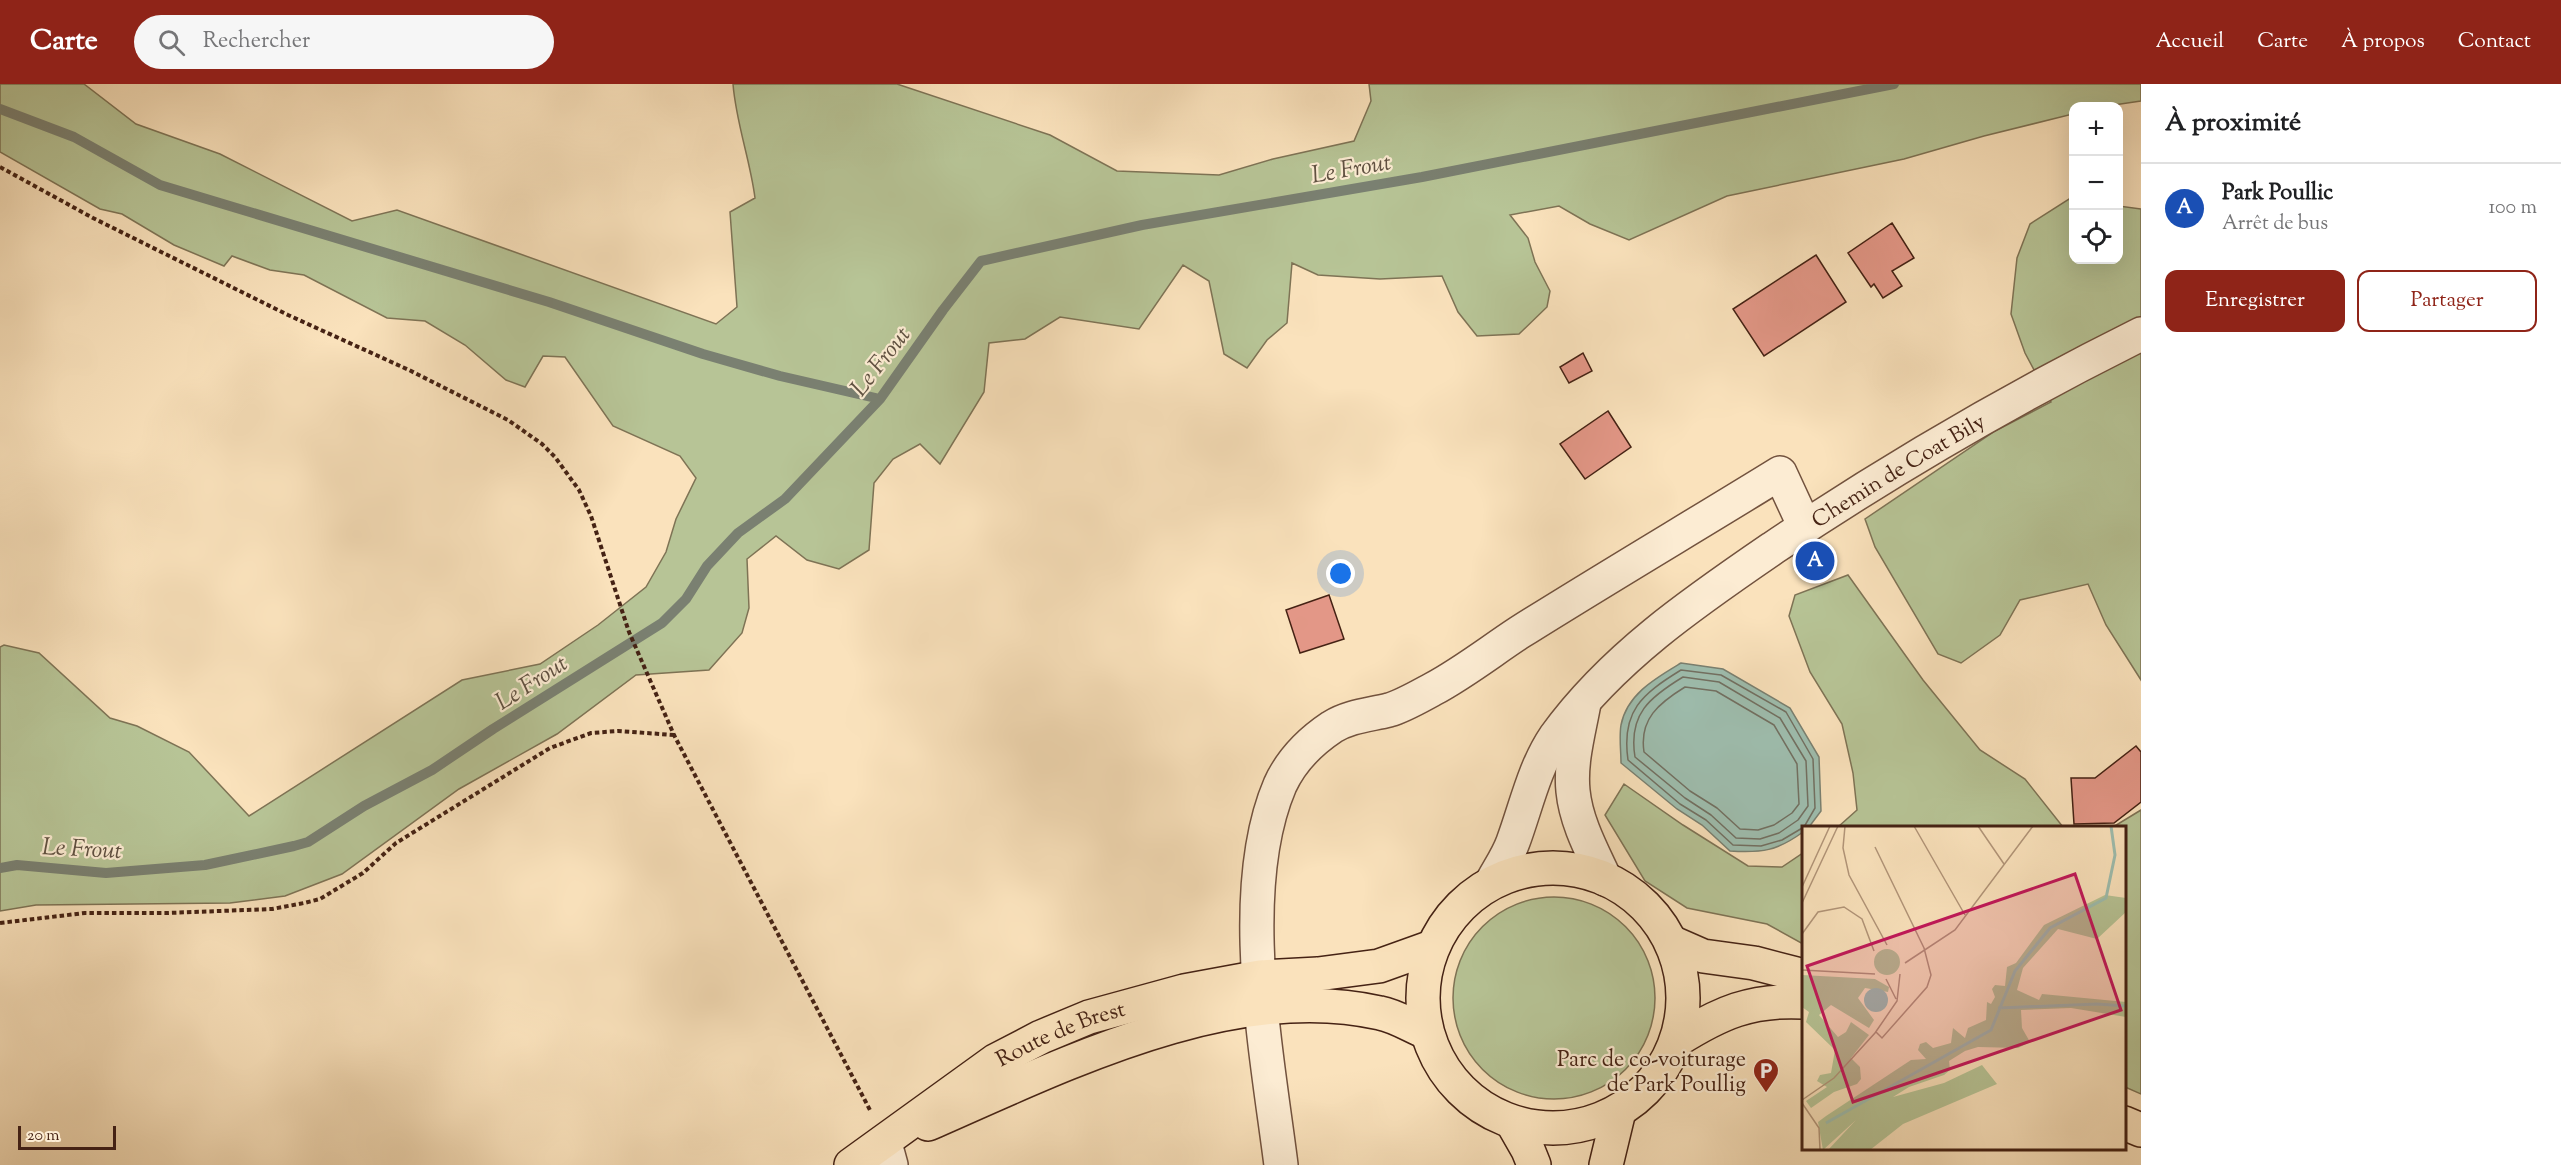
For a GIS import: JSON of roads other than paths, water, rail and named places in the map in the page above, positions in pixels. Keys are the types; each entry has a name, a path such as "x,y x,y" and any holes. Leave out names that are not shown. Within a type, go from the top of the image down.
{"main road":[{"path":"1568,869 1605,879 1632,894 1654,916 1671,942 1679,966 1683,990 1682,1016 1677,1040 1663,1068 1644,1092 1619,1111 1585,1125 1548,1129 1512,1122 1474,1102 1466,1095 1444,1071 1426,1032 1422,1004 1424,975 1432,947 1447,921 1468,899 1492,882 1529,870 1568,869"},
{"path":"1671,942 1703,956 1754,963 1802,976"},
{"name":"Route de Brest","path":"1260,993 1318,974 1379,966 1432,947"},
{"name":"Route de Brest","path":"851,1165 888,1154 944,1095 995,1061 1041,1037 1089,1017 1184,991 1260,993 1383,1013 1426,1032"},
{"path":"1677,1040 1712,1018 1745,1007 1768,1002 1802,1002"},
{"path":"1606,1165 1619,1111"},
{"path":"1512,1122 1528,1150 1533,1165"},
{"path":"2126,1124 2141,1130"}],"street":[{"name":"Chemin de Coat Bily","path":"1492,882 1512,844 1540,765 1553,740 1584,698 1613,669 1666,624 1805,526 1959,431 2066,371 2141,334"},
{"path":"1281,1165 1260,993 1257,918 1265,837 1274,801 1286,774 1315,739 1335,725 1353,717 1390,710 1434,688 1780,473 1805,526"},
{"path":"1584,698 1572,770 1573,792 1587,840 1605,879"}],"water":[{"path":"1681,663 1723,669 1790,708 1819,757 1821,811 1810,826 1802,826 1802,833 1777,847 1751,852 1730,851 1702,825 1677,809 1621,763 1620,739 1624,714 1636,696"}],"waterway":[{"name":"Le Frout","path":"0,868 17,865 106,873 205,865 294,846 308,842 364,806 432,770 662,623 686,599 707,566 738,533 785,499 880,399 981,261 1142,225 1422,177 1894,84"},
{"path":"0,109 74,137 160,185 549,302 703,354 780,376 880,399"}],"place":[{"name":"Park Poullic","path":"1815,561"},
{"name":"Parc de co-voiturage de Park Poullig","path":"1766,1094"}]}
